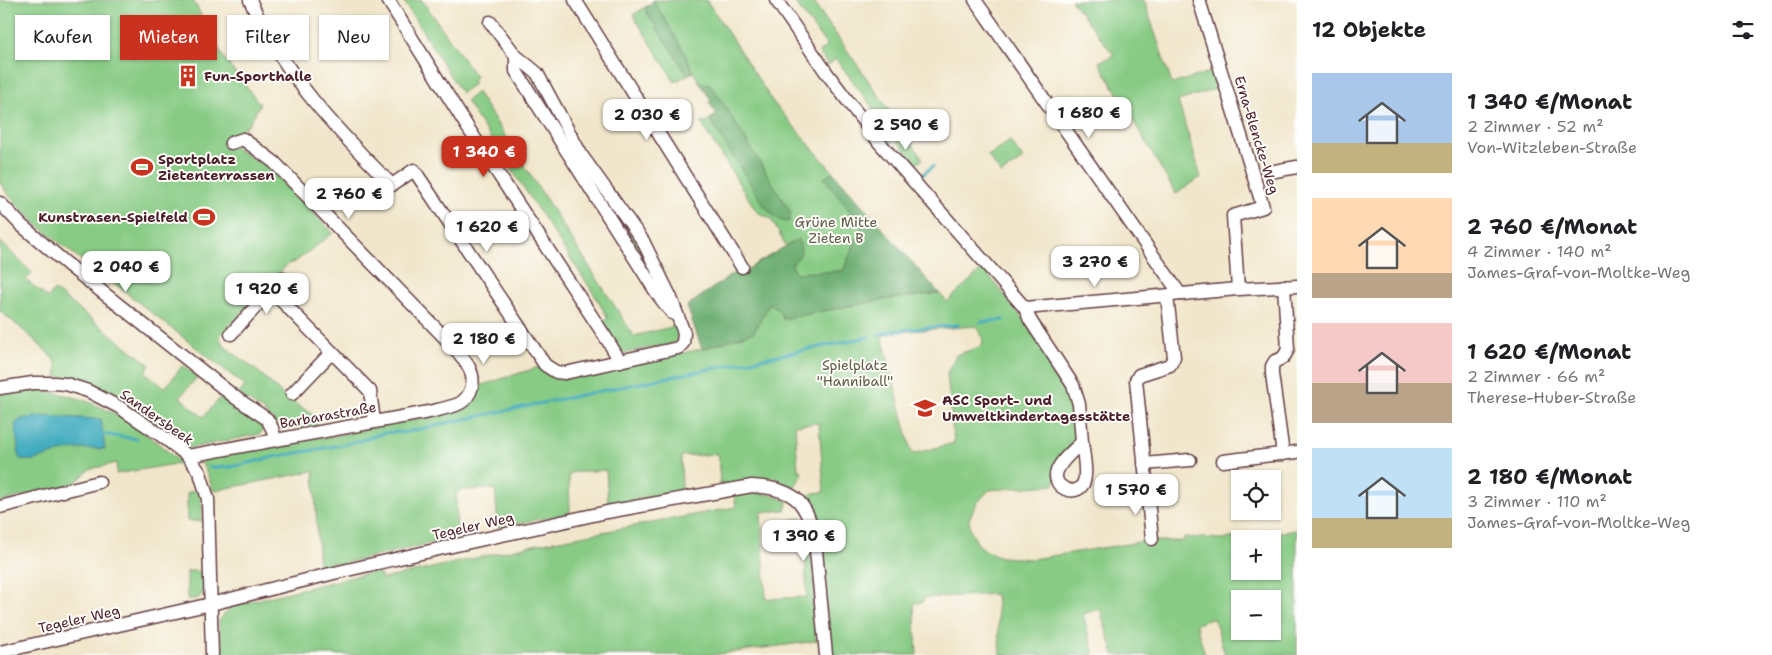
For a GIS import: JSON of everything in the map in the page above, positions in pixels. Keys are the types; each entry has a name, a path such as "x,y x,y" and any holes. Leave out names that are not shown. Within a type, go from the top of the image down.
{"street":[{"path":"250,0 279,52 304,88 392,185 414,170 545,365 556,372 569,372 678,348 684,344 685,339 681,325 671,298 643,241 578,158 537,73 516,56 490,22"},
{"path":"388,0 468,128 620,360"},
{"path":"575,0 742,267"},
{"path":"776,0 826,72 878,141 1025,308 1030,320 1075,390 1079,404 1082,442"},
{"path":"975,0 1180,294"},
{"name":"Erna-Blencke-Weg","path":"1199,0 1263,207 1233,216 1238,289"},
{"name":"Barbarastraße","path":"188,456 456,405 469,394 472,385 473,375 451,344 274,162 243,139 231,143"},
{"path":"1275,171 1297,167"},
{"path":"0,203 10,215 50,250 236,398 267,419 275,440"},
{"path":"230,334 282,278"},
{"path":"1025,308 1291,286 1288,349 1286,356 1275,361 1272,366 1283,454"},
{"path":"271,290 370,391 374,422"},
{"path":"1152,540 1136,380 1140,375 1170,365 1174,357 1167,296"},
{"path":"292,394 332,352"},
{"name":"Sandersbeek","path":"0,388 44,383 66,384 83,389 119,407 188,456 200,473 208,499 212,655"},
{"path":"1223,461 1297,452"},
{"path":"1144,464 1190,460"},
{"path":"0,506 99,482"},
{"name":"Tegeler Weg","path":"0,652 211,604 334,573 607,512 752,486 784,491 796,497 811,522 815,540 826,655"}],"green space":[{"name":"Sportplatz Zietenterrassen","path":"0,0 193,0 201,15 120,15 120,60 217,60 217,45 225,60 260,104 249,124 228,138 238,150 271,169 333,233 295,262 288,264 219,337 224,346 260,373 286,398 312,414 318,426 281,429 263,411 239,394 245,386 239,381 106,277 99,285 96,282 101,276 98,273 92,279 89,276 94,270 20,208 0,183"},
{"path":"403,0 422,0 476,77 472,81 474,84 461,93"},
{"path":"653,0 706,0 773,102 833,172 825,178 862,227 843,271 795,273 780,312 783,319 875,301 939,293 947,302 983,268 1026,322 1059,372 1075,401 1077,440 1053,485 989,490 977,503 969,519 971,532 978,544 987,551 1001,557 1032,559 1146,541 1184,541 1184,537 1231,538 1231,580 1281,580 1281,532 1297,530 1297,655 1225,655 1214,618 1196,624 1205,655 1114,655 1100,609 1083,614 1094,655 1000,655 996,594 923,598 923,602 914,603 917,655 831,655 820,537 814,509 806,498 813,493 824,492 819,423 795,425 798,470 801,470 802,475 794,488 779,483 777,477 720,485 718,454 681,456 682,491 608,505 606,470 569,473 570,513 498,528 495,489 460,490 456,494 457,537 337,565 331,562 330,567 319,570 314,471 213,491 201,462 206,457 306,437 324,438 460,410 473,400 479,386 539,367 547,374 560,378 702,349 754,332 770,303 779,310 751,267 786,246 771,219 757,212 701,123 705,123 717,114 709,102 711,100 693,72 675,82 633,15 653,2","holes":["976,326 983,338 982,346 956,355 947,373 954,443 912,454 882,336 896,332"]},
{"path":"793,0 812,0 923,159 917,163 895,139 889,144 873,125 881,119 836,59 828,65 819,52 827,46"},
{"path":"1071,0 1144,0 1172,84 1216,70 1222,87 1178,101 1201,177 1176,194 1099,62 1114,55"},
{"path":"654,1 682,48 693,71 688,75 648,15 645,8"},
{"path":"700,83 710,84 720,98 791,213 789,222 779,220 765,207 710,120 717,114"},
{"path":"477,92 634,336 675,326 679,332 676,343 625,353 620,349 603,322 608,318 594,294 466,101"},
{"path":"1010,141 1023,159 1001,174 988,156"},
{"path":"833,172 939,293 875,301 783,319 780,312 770,303 754,332 702,349 687,306 738,270 741,274 798,239 801,250 800,255 792,264 795,273 843,271 862,227 824,178"},
{"path":"590,177 634,234 643,253 642,256 639,257"},
{"path":"0,241 32,273 26,280 48,298 54,290 62,296 150,365 145,372 165,388 183,365 197,377 180,397 203,417 221,397 260,423 264,428 260,434 190,448 179,439 179,436 166,427 164,429 138,411 101,390 56,376 57,366 48,353 0,311"},
{"path":"45,389 46,392 83,400 119,416 167,450 181,463 116,474 117,463 90,469 75,483 0,502 0,393"},
{"path":"198,490 202,505 202,521 187,521 187,494"},
{"path":"757,493 772,495 788,501 785,510 761,512 766,599 807,597 804,534 794,534 792,519 801,518 805,527 810,547 815,597 813,601 816,641 712,655 220,655 219,621 231,606 377,571 383,579 538,544 736,507 734,494"},
{"path":"187,571 198,571 204,575 203,591 197,599 187,599"}],"water":[{"path":"40,416 101,419 105,449 70,450 30,461 19,458 15,424 21,419"}],"waterway":[{"path":"922,175 933,166"},
{"path":"981,322 1004,320"},
{"path":"878,335 892,331 958,325"},
{"path":"210,467 234,466 360,441 383,433 402,433 869,337"},
{"path":"101,434 137,439"}],"place":[{"name":"Fun-Sporthalle","path":"188,76"},
{"name":"Sportplatz Zietenterrassen","path":"142,167"},
{"name":"Kunstrasen-Spielfeld","path":"204,217"},
{"name":"ASC Sport- und Umweltkindertagesstätte","path":"925,408"}],"park label":[{"name":"Grüne Mitte Zieten B","path":"836,230"},
{"name":"Spielplatz \"Hanniball\"","path":"855,374"}]}
